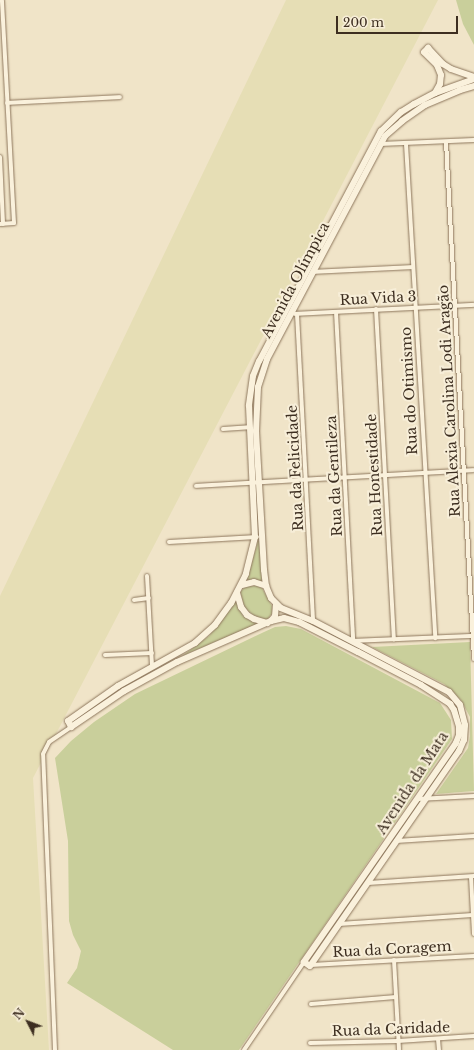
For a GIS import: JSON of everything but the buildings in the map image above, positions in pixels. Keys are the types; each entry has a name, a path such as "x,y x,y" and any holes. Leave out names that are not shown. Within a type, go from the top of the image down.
{"street":[{"path":"2,0 2,57 7,104 10,155 14,223 2,224 0,157 10,155"},
{"name":"Avenida Olímpica","path":"435,93 441,80 440,70 426,50 451,69 474,78"},
{"name":"Avenida Olímpica","path":"266,586 263,537 249,427 249,400 253,376 258,361 381,131 401,112 435,93 474,78"},
{"name":"Avenida Olímpica","path":"242,585 255,537 258,387 267,359 294,314 380,144 392,129 425,105 460,90 474,86"},
{"path":"7,104 120,97"},
{"path":"380,144 474,140"},
{"name":"Rua Alexia Carolina Lodi Aragão","path":"446,142 474,658"},
{"name":"Rua do Otimismo","path":"406,144 424,474 435,638"},
{"path":"306,271 314,272 412,267"},
{"name":"Rua Vida 3","path":"283,314 474,305"},
{"name":"Rua Honestidade","path":"376,309 394,640"},
{"name":"Rua da Gentileza","path":"336,312 354,640"},
{"name":"Rua da Felicidade","path":"294,314 307,480 313,621"},
{"path":"223,429 249,427"},
{"path":"196,486 474,470"},
{"path":"169,542 263,537"},
{"path":"147,576 152,666"},
{"path":"55,1050 42,754 49,742 71,727 68,721 118,686 152,666 185,651 195,643 215,625 242,585 254,582 266,586 271,598 276,604 275,616 269,622 254,620 247,615 241,607 237,593"},
{"path":"134,600 148,598"},
{"name":"Avenida da Mata","path":"276,604 354,640 449,692 460,705 465,725 464,740 459,750 339,924 307,964"},
{"name":"Avenida da Mata","path":"71,727 124,691 177,662 269,622 287,618 300,622 421,685 450,704 457,717 458,738 454,748 307,964"},
{"path":"354,640 394,640 473,636"},
{"path":"106,655 152,653"},
{"path":"418,799 474,796"},
{"path":"396,841 474,836"},
{"path":"368,883 472,876 474,934"},
{"path":"339,924 473,915"},
{"name":"Rua da Coragem","path":"307,964 474,956"},
{"path":"394,960 399,1050"},
{"path":"244,1050 307,964"},
{"path":"311,1004 396,997"},
{"name":"Rua da Caridade","path":"310,1043 399,1041 474,1036"},
{"path":"438,1039 439,1050"}],"shaded area":[{"path":"286,0 438,0 33,778 49,1050 0,1050 0,596"}],"green space":[{"path":"456,0 474,0 474,45 463,24"},
{"path":"258,541 260,541 262,581 247,580"},
{"path":"246,586 258,586 262,588 272,606 272,613 268,619 264,620 253,615 244,607 241,591"},
{"path":"236,601 243,616 257,624 182,656 209,636"},
{"path":"286,626 301,629 440,703 451,720 452,739 239,1050 173,1050 67,983 77,968 81,951 73,935 69,921 68,841 55,758 71,741 94,722 135,694 275,627"},
{"path":"470,642 474,791 436,794 468,748 470,736 470,717 461,700 444,684 372,647"}]}
